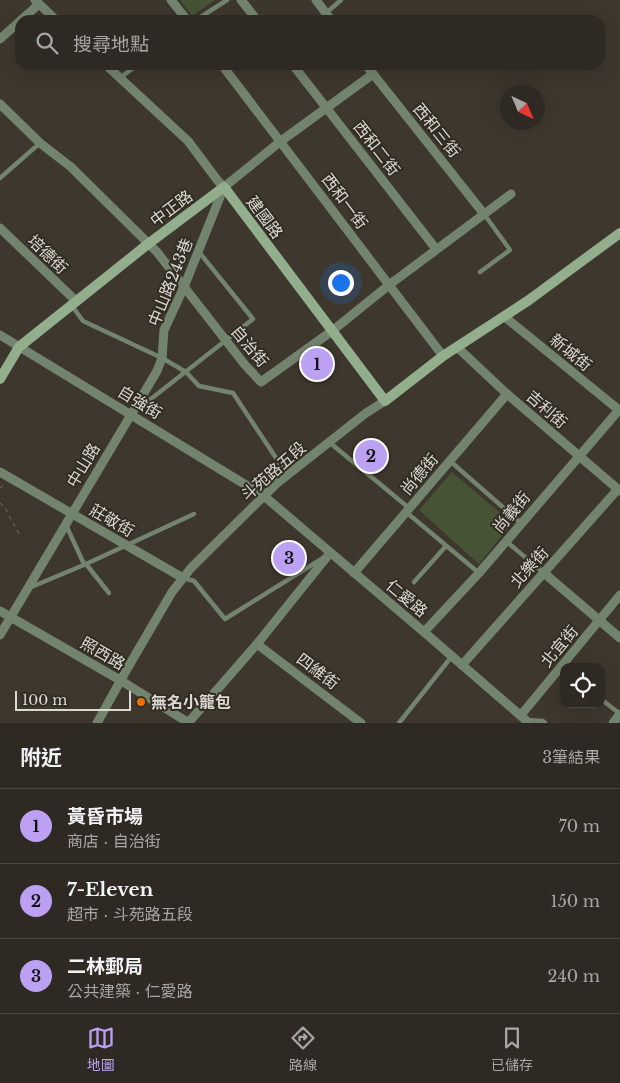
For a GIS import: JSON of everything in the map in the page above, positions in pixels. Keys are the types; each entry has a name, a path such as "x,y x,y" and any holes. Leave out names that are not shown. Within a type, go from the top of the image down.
{"main road":[{"name":"中正路","path":"0,379 19,347 148,244 224,187"},
{"name":"建國路","path":"224,187 385,401"},
{"name":"斗苑路五段","path":"385,401 443,356 505,317 620,233"}],"street":[{"path":"170,0 183,15"},
{"path":"241,0 253,15"},
{"path":"316,0 327,15"},
{"path":"26,15 37,2 51,15"},
{"path":"0,39 15,26"},
{"name":"建國路","path":"111,70 188,141 224,187"},
{"name":"西和一街","path":"226,70 443,356"},
{"name":"西和二街","path":"297,70 436,249"},
{"name":"西和三街","path":"370,70 484,214"},
{"name":"中正路","path":"224,187 280,141 373,74"},
{"name":"自治街","path":"0,104 40,143 71,167 157,252 244,365 261,382 332,331 389,284 511,194"},
{"name":"中山路243巷","path":"131,414 157,371 162,358 164,330 199,252 224,187"},
{"name":"培德街","path":"0,228 74,303"},
{"name":"新城街","path":"505,317 619,410"},
{"name":"自強街","path":"0,335 264,496"},
{"name":"吉利街","path":"457,347 507,394 619,490"},
{"name":"尚德街","path":"354,573 507,394"},
{"name":"斗苑路五段","path":"97,723 172,592 191,568 288,475 385,401"},
{"name":"尚義街","path":"424,632 479,573 619,410"},
{"name":"中山路","path":"0,635 131,414"},
{"name":"莊敬街","path":"0,472 183,578"},
{"name":"北樂街","path":"462,665 619,490"},
{"name":"仁愛路","path":"264,496 526,719"},
{"path":"189,723 257,644 330,553"},
{"path":"544,573 620,638"},
{"name":"北宜街","path":"526,719 620,595"},
{"name":"照西路","path":"0,611 120,680 189,723"},
{"name":"四維街","path":"257,644 361,723"},
{"path":"613,723 620,714"}],"lane":[{"path":"204,15 227,0"},
{"path":"330,15 341,0"},
{"path":"120,78 130,70"},
{"path":"0,178 40,143"},
{"path":"480,272 510,250 484,214"},
{"name":"中山路","path":"131,414 253,319 199,252"},
{"path":"74,303 83,321 162,358 186,372 199,386 233,393 288,475"},
{"path":"329,442 479,573"},
{"path":"450,461 521,523"},
{"path":"28,588 86,564 194,514"},
{"path":"65,525 83,562 109,593"},
{"path":"506,541 544,573"},
{"path":"414,582 446,546"},
{"path":"183,578 194,581 225,619 330,553"},
{"path":"399,723 452,656"},
{"path":"605,702 620,714"},
{"path":"526,719 543,721 545,723"}],"path":[{"path":"0,503 5,508 19,534"}],"green space":[{"path":"180,0 215,0 193,15 191,15"},
{"path":"452,472 512,523 479,564 419,510"}],"place":[{"name":"黃昏市場","path":"317,364"},
{"name":"7-Eleven","path":"371,456"},
{"name":"二林郵局","path":"289,558"},
{"name":"無名小籠包","path":"141,702"}]}
